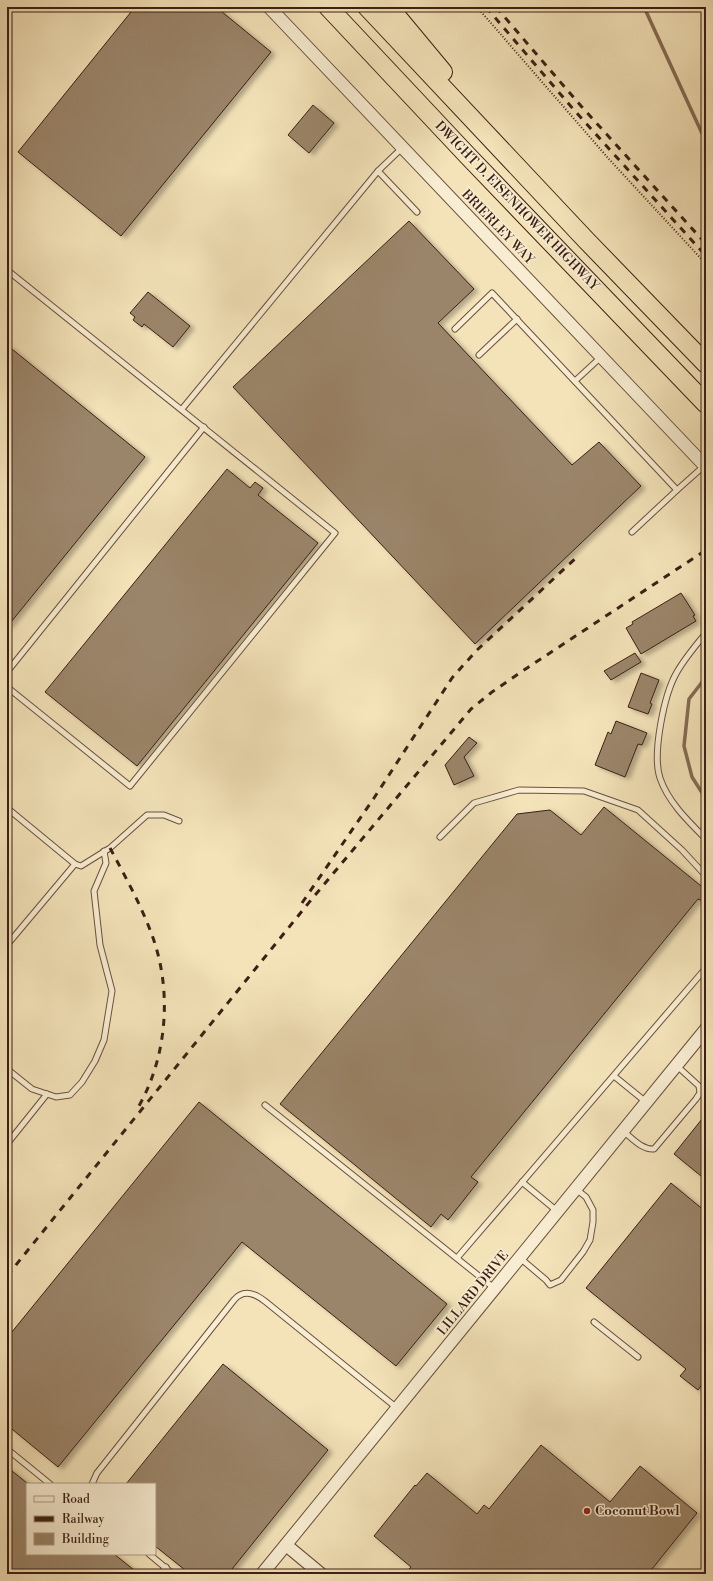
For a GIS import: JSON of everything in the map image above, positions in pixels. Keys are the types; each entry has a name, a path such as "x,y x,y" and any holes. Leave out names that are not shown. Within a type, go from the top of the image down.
{"highway":[{"path":"322,7 346,27"},
{"name":"DWIGHT D. EISENHOWER HIGHWAY","path":"328,7 706,404"},
{"name":"DWIGHT D. EISENHOWER HIGHWAY","path":"367,7 586,240 706,364"},
{"path":"389,7 438,66 560,198 586,240"},
{"path":"650,344 684,389 706,414"}],"street":[{"name":"BRIERLEY WAY","path":"270,7 705,466"},
{"name":"LILLARD DRIVE","path":"262,1574 706,1029"},
{"path":"286,1545 321,1574"}],"lane":[{"path":"182,409 378,171 403,148"},
{"path":"378,171 416,212"},
{"path":"7,270 335,533 130,786 7,687"},
{"path":"454,328 492,292 677,490"},
{"path":"478,355 517,319"},
{"path":"575,381 602,356"},
{"path":"7,672 204,427"},
{"path":"632,532 705,466"},
{"path":"706,633 682,663 672,682 667,696 661,724 658,751 660,779 676,806 706,839"},
{"path":"440,837 474,803 519,790 584,791 638,810 682,850 706,876"},
{"path":"7,808 75,864 81,866 104,851 147,815 164,815 179,821"},
{"path":"7,1069 32,1089 56,1097 70,1095 82,1082 95,1061 104,1040 112,991 100,945 94,891 106,863 104,851"},
{"path":"7,945 75,864"},
{"path":"457,1258 706,968"},
{"path":"623,1131 643,1147 654,1149 696,1099 700,1093 699,1086 676,1065"},
{"path":"614,1076 646,1102"},
{"path":"7,1144 47,1094"},
{"path":"264,1104 494,1289"},
{"path":"522,1182 558,1212"},
{"path":"520,1258 550,1285 561,1280 583,1252 590,1240 593,1222 593,1210 586,1197 576,1189"},
{"path":"93,1483 102,1466 238,1295 242,1293 251,1293 266,1302 397,1408"},
{"path":"594,1322 638,1357"},
{"path":"7,1449 49,1483"},
{"path":"150,1555 173,1574"},
{"path":"160,1574 166,1568"}],"path":[{"path":"477,7 603,153 706,264"}],"building":[{"path":"135,7 216,7 271,52 121,236 18,152"},
{"path":"313,105 334,123 309,153 288,135"},
{"path":"409,221 474,289 438,323 572,465 599,442 641,486 475,644 233,387"},
{"path":"148,292 190,326 173,347 144,324 142,327 133,320 135,317 130,313"},
{"path":"7,345 145,457 7,627"},
{"path":"227,469 250,488 255,482 263,488 258,495 318,543 137,766 45,692"},
{"path":"681,593 695,615 693,616 696,621 641,654 626,628 633,624 632,622"},
{"path":"635,653 641,662 611,680 604,671"},
{"path":"641,673 659,680 650,703 652,704 648,714 628,707"},
{"path":"616,721 647,733 642,745 638,744 625,777 595,765 608,732 611,734"},
{"path":"469,737 477,743 464,757 474,776 454,785 445,765"},
{"path":"604,807 706,890 706,902 698,899 471,1177 478,1182 448,1220 441,1214 431,1227 280,1104 517,814 550,810 581,835"},
{"path":"199,1102 447,1304 396,1366 242,1242 58,1467 7,1425 7,1338"},
{"path":"706,1114 706,1177 703,1174 701,1176 674,1154"},
{"path":"671,1183 706,1212 706,1379 698,1390 680,1376 686,1369 586,1288"},
{"path":"223,1364 328,1450 228,1574 190,1574 156,1547 156,1483 127,1483"},
{"name":"Coconut Bowl","path":"541,1445 610,1502 640,1466 697,1513 648,1574 415,1574 409,1569 411,1567 374,1536 415,1485 416,1486 427,1473 477,1514 484,1505 489,1509"},
{"path":"7,1467 27,1483 26,1555 115,1555 139,1574 7,1574"}],"waterway":[{"path":"644,7 706,142"},
{"path":"706,677 689,699 684,746 692,777 706,799"}],"railway":[{"path":"486,7 574,110 706,256"},
{"path":"496,7 581,106 706,244"},
{"path":"7,1276 311,900 471,709 492,692 524,670 706,550"},
{"path":"302,903 374,798 452,678 476,651 577,557"},
{"path":"110,848 148,924 159,957 163,979 164,1025 160,1048 155,1070 136,1111"}],"place":[{"name":"Coconut Bowl","path":"587,1511"}]}
